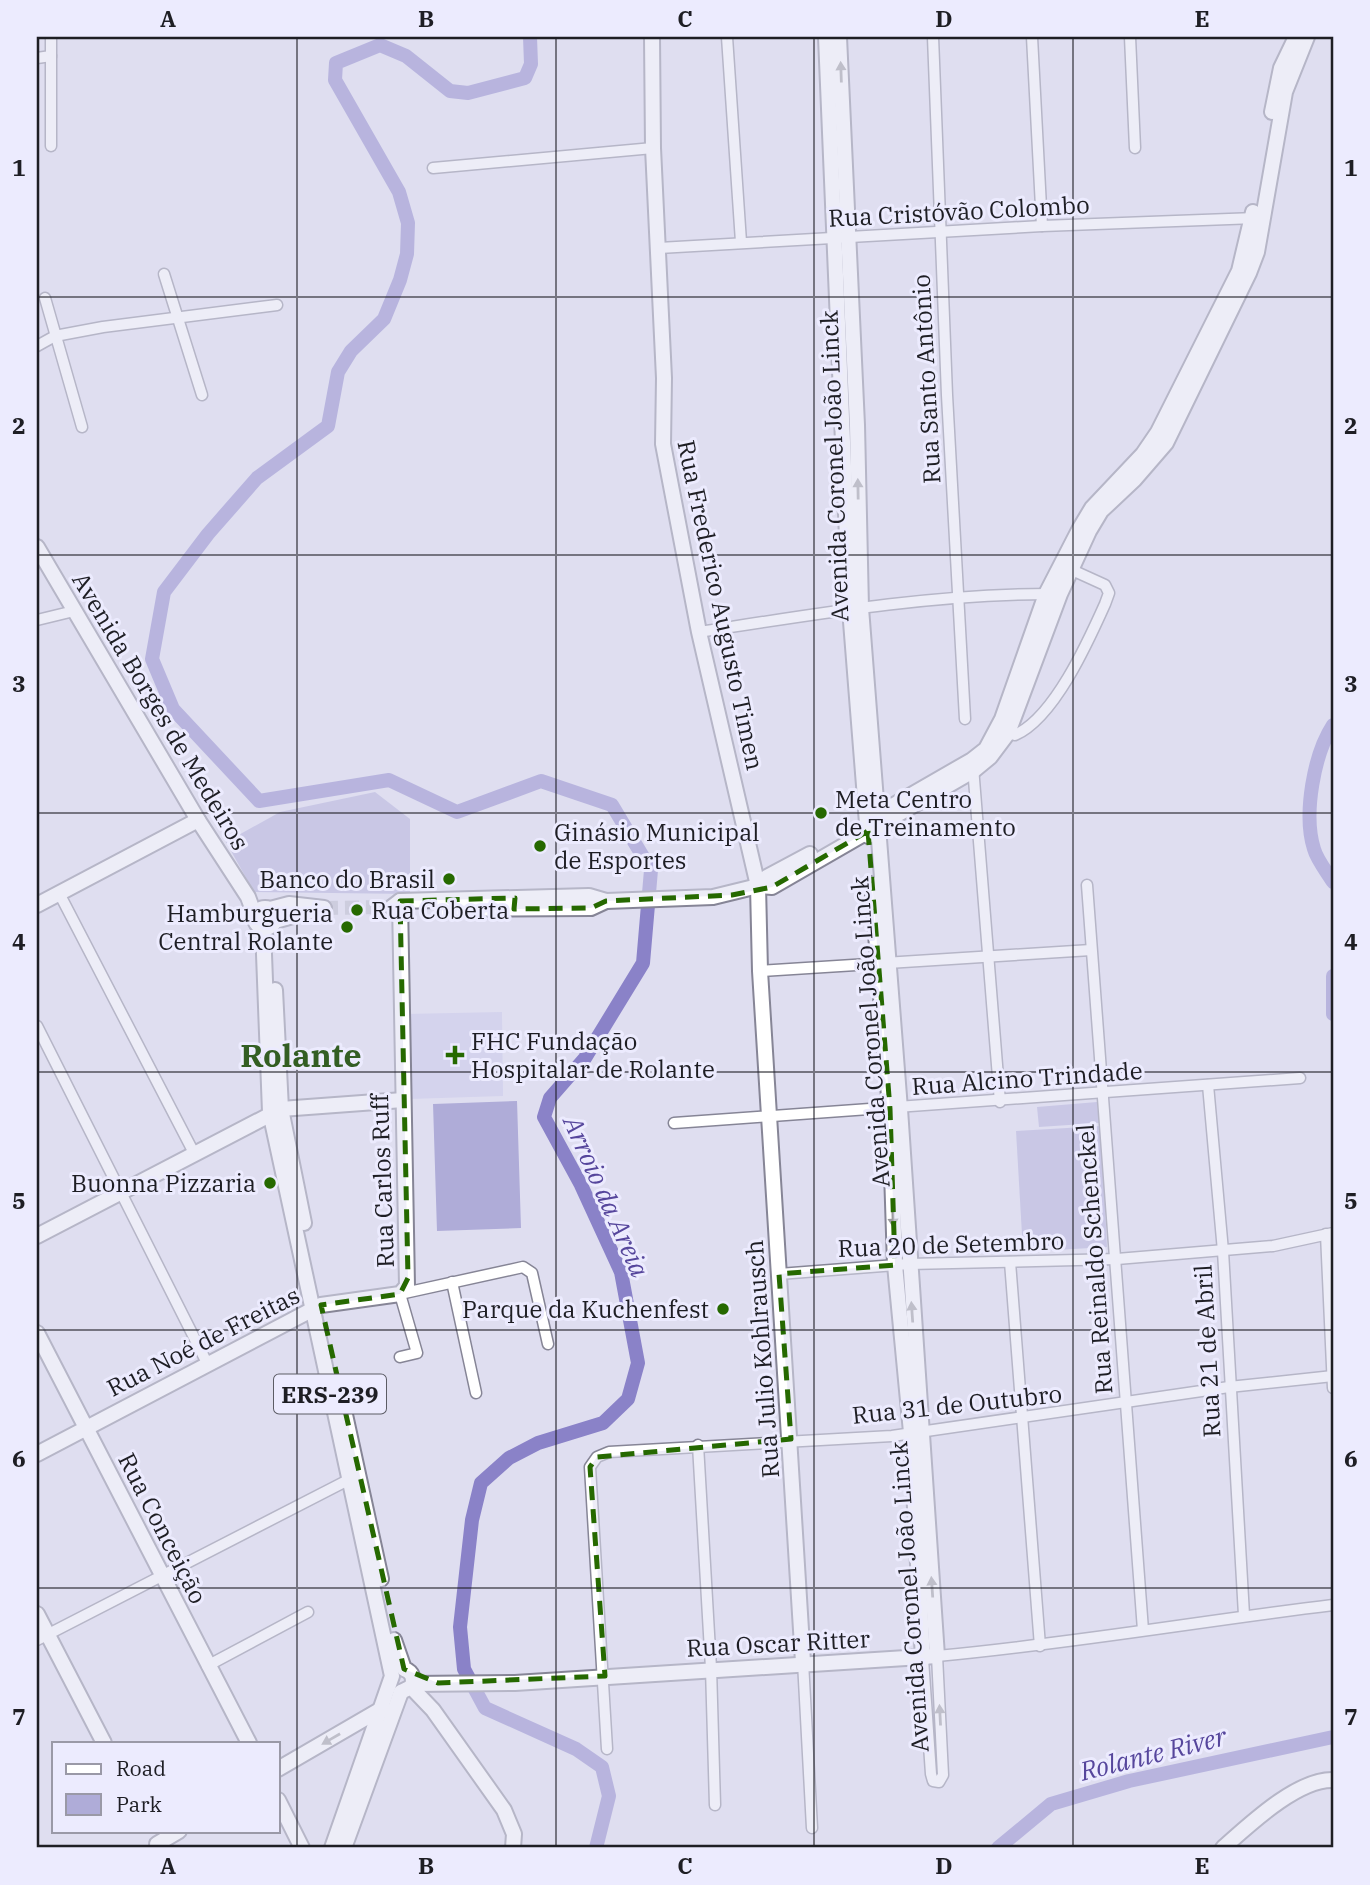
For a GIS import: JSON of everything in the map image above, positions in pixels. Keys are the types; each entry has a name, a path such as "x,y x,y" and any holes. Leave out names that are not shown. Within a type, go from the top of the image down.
{"main road":[{"name":"Rua Frederico Augusto Timen","path":"652,37 653,148 664,378 663,444 699,632 758,886"},
{"path":"826,37 842,238"},
{"path":"839,37 842,238"},
{"path":"758,886 772,887 818,854 990,757 1003,731 1053,594 1092,508 1143,454 1158,432 1249,273 1256,252 1256,218 1276,87 1296,37"},
{"path":"1256,218 1285,92 1307,37"},
{"name":"Avenida Coronel João Linck","path":"842,238 857,425 856,609 895,1109 902,1265 930,1657"},
{"path":"1053,594 1072,570 1081,545 1101,512 1166,443 1211,339"},
{"name":"Avenida Borges de Medeiros","path":"37,547 198,820 248,897 267,918"},
{"path":"37,905 198,820"},
{"name":"Rua Carlos Ruff","path":"400,1294 407,1286 408,1278 395,906 514,903 589,896 606,901 732,895 758,886"},
{"name":"Rua Julio Kohlrausch","path":"758,886 760,971 803,1662"},
{"path":"267,918 322,908"},
{"name":"ERS-239","path":"267,918 276,1111 353,1477 403,1681"},
{"path":"37,1236 276,1111 402,1100"},
{"name":"Rua Noé de Freitas","path":"37,1454 317,1307 400,1294"},
{"name":"Rua Conceição","path":"37,1333 248,1742"},
{"path":"37,1614 42,1637 103,1742"},
{"name":"Rua Oscar Ritter","path":"403,1681 515,1683 803,1662 930,1657"},
{"path":"344,1848 383,1708 403,1681"},
{"path":"332,1848 403,1681"},
{"path":"403,1681 433,1710 504,1810 514,1834 513,1848"},
{"path":"280,1768 383,1708"},
{"path":"1223,1848 1297,1791 1333,1780"},
{"path":"280,1804 302,1848"},
{"path":"156,1847 178,1832"}],"street":[{"path":"51,37 51,145"},
{"path":"727,37 741,242"},
{"name":"Rua Santo Antônio","path":"933,37 940,232 965,719"},
{"path":"1032,37 1042,226"},
{"path":"1130,37 1135,148"},
{"path":"37,58 51,56"},
{"path":"433,168 653,148"},
{"name":"Rua Cristóvão Colombo","path":"659,248 1042,226 1256,218"},
{"path":"164,274 202,395"},
{"path":"45,298 82,426"},
{"path":"37,346 55,336 276,305"},
{"path":"1003,731 1015,735 1025,730 1063,687 1108,597 1105,585 1072,570"},
{"path":"699,632 856,609 960,598 1053,594"},
{"path":"37,620 74,611"},
{"path":"973,765 1000,1101"},
{"name":"Rua Reinaldo Schenckel","path":"1087,885 1143,1630"},
{"path":"59,893 194,1153"},
{"path":"760,971 1091,950"},
{"path":"37,1026 207,1363"},
{"name":"Rua Alcino Trindade","path":"674,1123 769,1119 1300,1078"},
{"name":"Rua 21 de Abril","path":"1208,1085 1223,1251 1244,1615"},
{"path":"1330,1234 1333,1388"},
{"name":"Rua 20 de Setembro","path":"779,1274 902,1265 1116,1259 1273,1246 1330,1234"},
{"path":"1010,1262 1040,1646"},
{"path":"400,1294 528,1267 548,1344"},
{"path":"452,1283 476,1393"},
{"name":"Rua Carlos Ruff","path":"400,1294 417,1353 400,1357"},
{"name":"Rua 31 de Outubro","path":"605,1676 590,1467 597,1457 609,1452 791,1439 892,1436 1021,1420 1229,1387 1333,1376"},
{"path":"698,1445 711,1668 715,1805"},
{"path":"42,1637 353,1477"},
{"name":"Rua Oscar Ritter","path":"930,1657 1040,1646 1244,1615 1333,1605"},
{"path":"208,1666 308,1612"},
{"name":"Avenida Coronel João Linck","path":"930,1657 943,1774 939,1782 933,1781 931,1774 930,1657"},
{"name":"Rua Julio Kohlrausch","path":"803,1662 812,1828"},
{"path":"605,1676 607,1749"}],"highlighted area":[{"path":"868,831 890,1109 895,1265 779,1274 791,1439 597,1457 590,1467 605,1676 438,1683 404,1669 321,1305 400,1294 408,1278 400,901 515,898 514,909 591,908 606,901 732,895 772,887"}],"shaded area":[{"name":"FHC Fundação Hospitalar de Rolante","path":"502,1012 503,1096 409,1099 405,1014"}],"green space":[{"path":"375,792 410,819 410,894 254,892 226,842 280,812"},
{"path":"517,1101 521,1228 437,1231 433,1104"},
{"path":"1097,1102 1099,1123 1039,1127 1037,1107"},
{"path":"1101,1126 1107,1247 1023,1252 1016,1131"}],"waterway":[{"name":"Arroio da Areia","path":"530,37 531,64 525,78 468,93 450,91 406,56 380,45 336,63 335,80 399,192 408,223 407,254 400,280 384,319 351,351 338,372 328,426 257,478 208,534 164,592 152,659 173,709 259,801 389,780 457,812 541,781 612,805 651,870 643,963 585,1058 550,1098 544,1117 581,1185 621,1272 638,1363 628,1399 603,1423 538,1443 509,1458 481,1483 472,1520 460,1627 464,1669 485,1708 576,1749 602,1767 609,1796 596,1848"},
{"name":"Rolante River","path":"1333,725 1320,752 1310,802 1311,835 1315,853 1333,882"},
{"name":"Rolante River","path":"1333,976 1333,1014"},
{"name":"Rolante River","path":"998,1848 1051,1804 1129,1781 1333,1737"}],"tunnel":[{"path":"324,908 389,907"}],"place":[{"name":"Meta Centro de Treinamento","path":"821,813"},
{"name":"Ginásio Municipal de Esportes","path":"540,846"},
{"name":"Banco do Brasil","path":"449,879"},
{"name":"Rua Coberta","path":"357,910"},
{"name":"Hamburgueria Central Rolante","path":"347,927"},
{"name":"FHC Fundação Hospitalar de Rolante","path":"455,1055"},
{"name":"Buonna Pizzaria","path":"270,1183"},
{"name":"Parque da Kuchenfest","path":"723,1309"}],"district":[{"name":"Rolante","path":"301,1055"}]}
